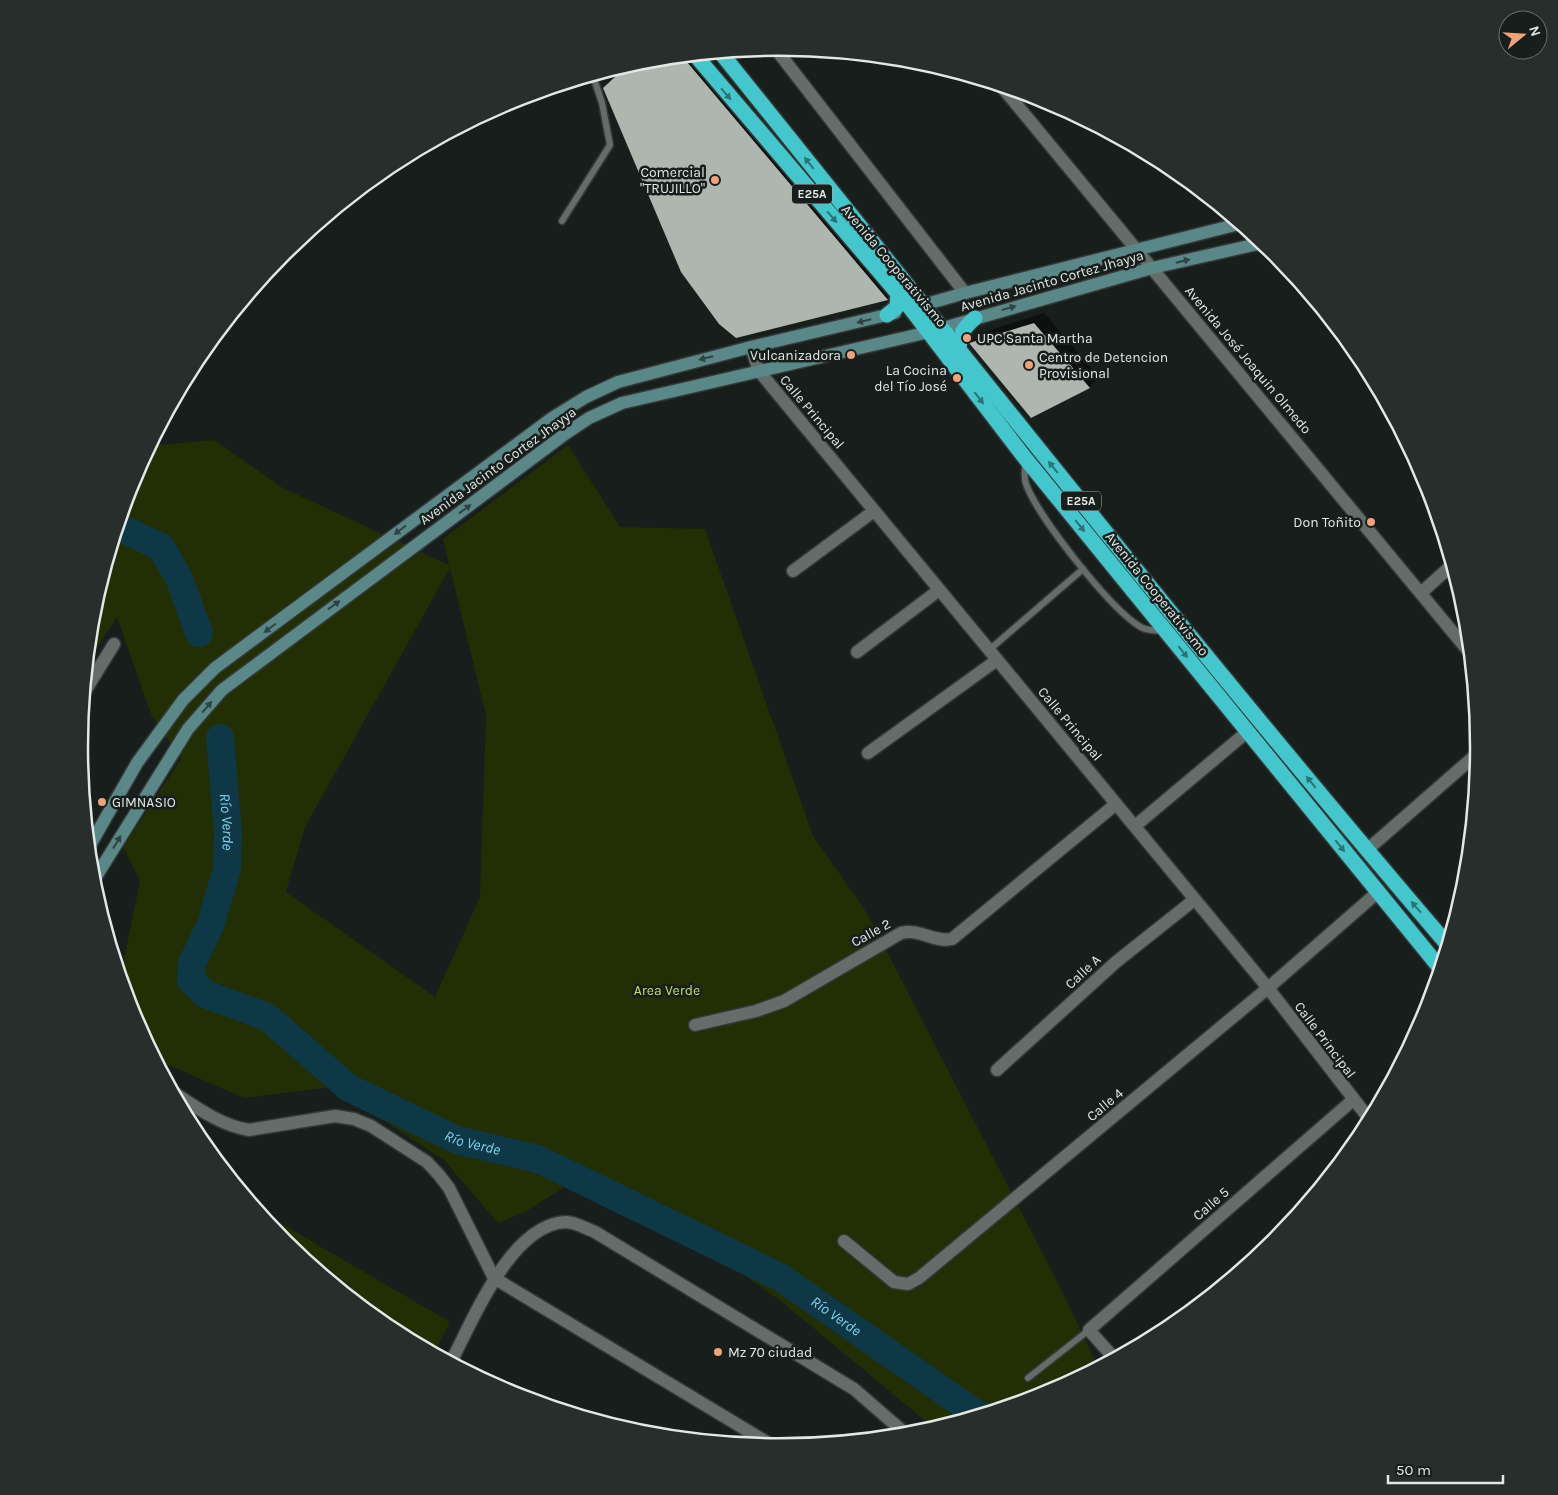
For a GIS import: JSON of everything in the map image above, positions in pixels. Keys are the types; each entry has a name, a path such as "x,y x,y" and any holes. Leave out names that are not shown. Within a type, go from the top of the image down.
{"highway":[{"name":"Avenida Cooperativismo","path":"730,58 935,330 1025,458 1436,963"},
{"name":"Avenida Cooperativismo","path":"700,61 898,293 917,307"},
{"path":"887,315 897,306 898,293"},
{"path":"959,353 959,337 962,329 975,318"},
{"name":"Avenida Cooperativismo","path":"935,330 959,353 1367,850 1443,939"}],"street":[{"path":"781,56 965,292"},
{"name":"Avenida José Joaquin Olmedo","path":"1010,96 1422,592 1462,642"},
{"name":"Avenida Jacinto Cortez Jhayya","path":"94,838 137,763 183,700 215,668 552,418 618,382 752,347 887,315 965,292 1138,251 1232,226"},
{"name":"Avenida Jacinto Cortez Jhayya","path":"99,871 188,729 222,690 589,418 622,403 935,330 1152,268 1253,245"},
{"name":"Calle Principal","path":"752,347 758,371 1268,988 1352,1100 1365,1114"},
{"path":"793,571 874,511"},
{"path":"1422,592 1447,569"},
{"path":"857,652 939,590"},
{"path":"92,679 114,644"},
{"path":"868,753 993,655"},
{"path":"1135,826 1247,732"},
{"path":"1367,850 1470,760"},
{"name":"Calle 2","path":"694,1025 756,1012 784,1001 901,933 916,931 939,939 952,939 1116,804"},
{"name":"Calle 4","path":"844,1241 894,1282 900,1284 914,1282 1024,1194 1268,988 1378,892"},
{"name":"Calle A","path":"997,1070 1116,962 1194,900"},
{"path":"184,1099 208,1116 236,1128 249,1130 335,1116 354,1119 371,1126 427,1162 439,1175 449,1188 494,1278 760,1438"},
{"name":"Calle 5","path":"1089,1330 1352,1100"},
{"path":"454,1357 494,1278 530,1235 548,1225 568,1222 595,1232 854,1389 899,1428"},
{"path":"1089,1330 1110,1354"}],"lane":[{"path":"562,221 610,146 602,103 595,82"},
{"path":"1025,458 1026,484 1083,569 1137,625 1150,631 1168,633"},
{"path":"993,655 1083,569"},
{"path":"1028,1378 1089,1330"}],"green space":[{"name":"Area Verde","path":"214,440 283,488 449,565 443,539 568,445 620,527 705,529 813,836 867,913 1063,1293 1095,1362 1044,1386 1001,1402 927,1422 782,1302 667,1220 579,1178 525,1212 498,1223 444,1160 332,1087 244,1098 164,1063 140,1012 123,966 140,881 123,847 181,759 151,714 117,617 95,650 111,569 124,525 140,483 157,445","holes":["450,568 486,715 480,897 435,997 286,892 305,827"]},
{"path":"275,1220 450,1322 437,1348 358,1296 323,1267"}],"building":[{"name":"Comercial \"TRUJILLO\"","path":"687,62 888,300 736,338 719,324 681,272 603,88 616,76"},
{"name":"Centro de Detencion Provisional","path":"1034,323 1090,388 1031,418 969,343"}],"waterway":[{"name":"Río Verde","path":"123,529 161,547 179,578 199,633"},
{"name":"Río Verde","path":"220,738 228,832 227,869 210,926 192,963 191,980 205,994 267,1017 349,1088 457,1140 538,1159 780,1277 972,1411"}],"place":[{"name":"Comercial \"TRUJILLO\"","path":"715,180"},
{"name":"UPC Santa Martha","path":"967,338"},
{"name":"Vulcanizadora","path":"851,355"},
{"name":"Centro de Detencion Provisional","path":"1029,365"},
{"name":"La Cocina del Tío José","path":"957,378"},
{"name":"Don Toñito","path":"1371,522"},
{"name":"GIMNASIO","path":"102,802"},
{"name":"Mz 70 ciudad","path":"718,1352"}]}
